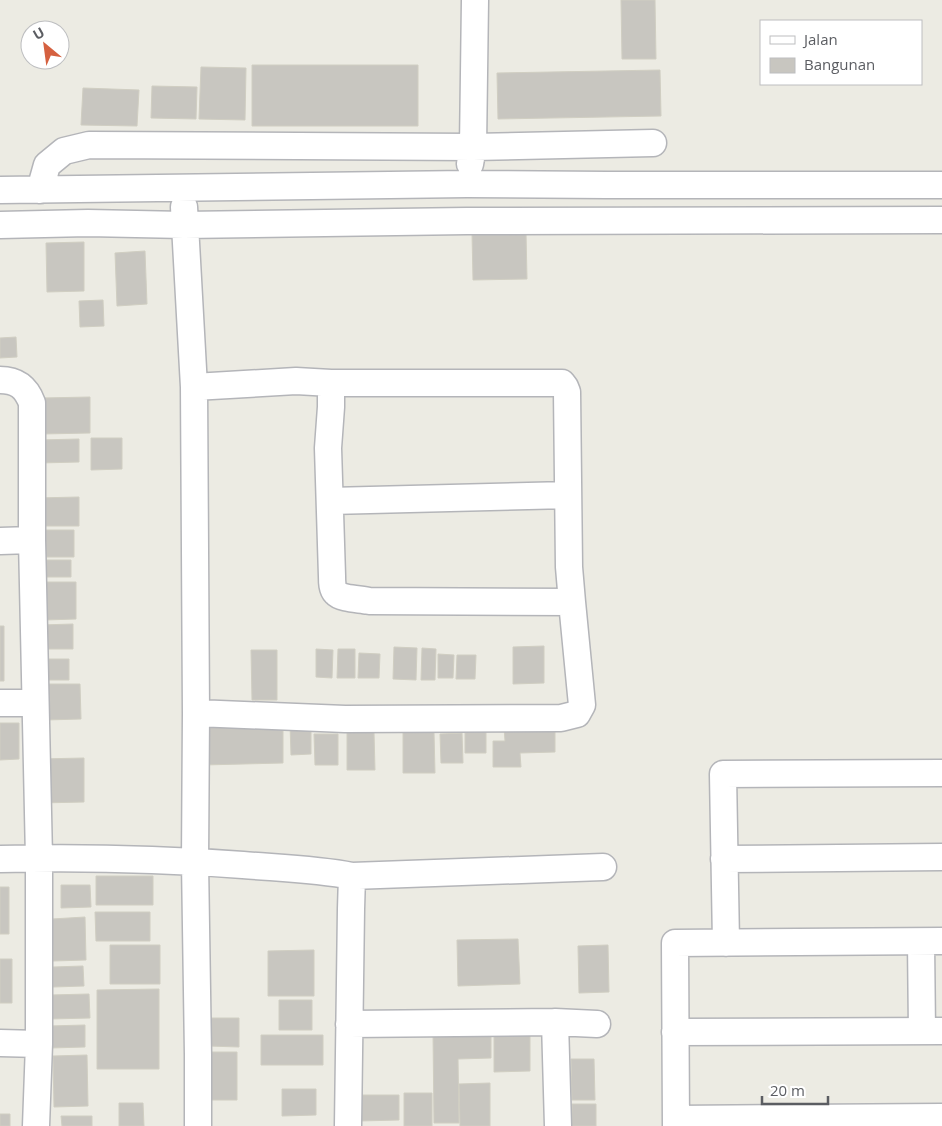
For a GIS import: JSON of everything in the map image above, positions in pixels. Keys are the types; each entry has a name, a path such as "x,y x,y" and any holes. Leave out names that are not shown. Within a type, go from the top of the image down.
{"street":[{"path":"467,221 467,184 473,147 475,0"},
{"path":"40,190 47,165 64,151 89,145 473,147 653,143"},
{"path":"0,190 467,184 942,185"},
{"path":"87,189 88,223"},
{"path":"183,189 194,387 195,862 198,1126"},
{"path":"0,225 88,223 184,225 467,221 942,220"},
{"path":"0,380 9,380 24,388 32,403 32,540 39,858 39,1044 36,1126"},
{"path":"194,387 296,381 562,383 567,392 569,567 582,705 577,714 561,718 345,719 196,713"},
{"path":"331,382 328,448 332,576 334,590 338,595 369,601 572,602"},
{"path":"330,501 568,495"},
{"path":"0,541 32,540"},
{"path":"0,703 36,703"},
{"path":"726,943 723,774 942,773"},
{"path":"724,859 942,857"},
{"path":"0,859 100,858 195,862 330,872 352,876 603,867"},
{"path":"348,1126 352,876"},
{"path":"676,1032 932,1031 932,942 675,943 676,1122 942,1117"},
{"path":"349,1024 555,1022 597,1024"},
{"path":"555,1022 558,1126"},
{"path":"0,1043 39,1044"}],"building":[{"path":"621,0 655,0 656,59 622,59"},
{"path":"252,65 418,65 418,126 252,126"},
{"path":"201,67 246,68 245,120 199,119"},
{"path":"660,70 661,116 498,119 497,73"},
{"path":"152,86 197,87 196,119 151,118"},
{"path":"83,88 139,90 137,126 81,125"},
{"path":"526,232 527,279 473,280 472,233"},
{"path":"84,242 84,291 47,292 46,243"},
{"path":"145,251 147,304 117,306 115,253"},
{"path":"103,300 104,326 80,327 79,301"},
{"path":"16,337 17,357 0,358 0,338"},
{"path":"90,397 90,433 42,434 42,398"},
{"path":"91,438 122,438 122,469 91,470"},
{"path":"79,439 79,462 39,463 39,440"},
{"path":"79,497 79,526 37,526 36,498"},
{"path":"44,530 74,530 74,557 44,557"},
{"path":"45,560 71,560 71,577 45,577"},
{"path":"44,582 76,582 76,619 45,620"},
{"path":"73,624 73,649 41,649 41,625"},
{"path":"0,626 4,626 4,681 0,681"},
{"path":"544,646 544,683 513,684 513,647"},
{"path":"394,647 417,648 416,680 393,679"},
{"path":"422,648 436,649 435,680 421,680"},
{"path":"316,649 333,650 332,678 316,677"},
{"path":"338,649 355,649 355,678 337,678"},
{"path":"251,650 277,650 277,700 252,700"},
{"path":"359,653 380,654 379,678 358,678"},
{"path":"438,654 454,655 453,678 438,678"},
{"path":"457,655 476,655 475,679 456,679"},
{"path":"48,659 69,659 69,680 48,680"},
{"path":"44,684 80,684 81,719 45,720"},
{"path":"0,723 19,723 19,759 0,760"},
{"path":"290,724 311,724 311,754 291,755"},
{"path":"283,725 283,763 203,765 202,726"},
{"path":"555,726 555,752 520,753 521,767 493,767 493,741 505,741 504,727"},
{"path":"486,727 486,753 465,753 465,728"},
{"path":"347,732 374,732 375,770 347,770"},
{"path":"403,732 434,732 435,773 403,773"},
{"path":"462,733 463,763 441,763 440,734"},
{"path":"314,734 338,734 338,765 315,765"},
{"path":"84,758 84,802 39,803 39,759"},
{"path":"96,876 153,876 153,905 96,905"},
{"path":"61,885 90,885 91,907 61,908"},
{"path":"0,887 9,887 9,934 0,934"},
{"path":"95,912 150,912 150,941 96,941"},
{"path":"85,917 86,960 53,961 52,919"},
{"path":"518,939 520,984 458,986 457,940"},
{"path":"110,945 160,945 160,984 110,984"},
{"path":"608,945 609,992 579,993 578,946"},
{"path":"314,950 314,996 268,996 268,951"},
{"path":"0,959 12,959 12,1003 0,1003"},
{"path":"83,966 84,986 53,987 53,967"},
{"path":"159,989 159,1069 97,1069 97,990"},
{"path":"89,994 90,1018 50,1019 50,995"},
{"path":"279,1000 312,1000 312,1030 279,1030"},
{"path":"209,1018 239,1018 239,1047 209,1046"},
{"path":"85,1025 85,1047 50,1048 49,1026"},
{"path":"530,1027 530,1071 494,1072 494,1028"},
{"path":"491,1031 491,1058 458,1059 459,1123 434,1123 433,1032"},
{"path":"261,1035 323,1035 323,1065 261,1065"},
{"path":"209,1052 237,1052 237,1100 209,1100"},
{"path":"87,1055 88,1106 54,1107 53,1056"},
{"path":"571,1059 594,1059 595,1100 572,1100"},
{"path":"490,1083 490,1126 460,1126 459,1084"},
{"path":"282,1089 316,1089 316,1115 282,1116"},
{"path":"404,1093 432,1093 432,1126 404,1126"},
{"path":"359,1095 399,1095 399,1120 359,1121"},
{"path":"119,1103 143,1103 144,1126 119,1126"},
{"path":"572,1104 596,1104 596,1126 572,1126"},
{"path":"0,1114 10,1114 10,1126 0,1126"},
{"path":"61,1116 92,1116 92,1126 62,1126"}]}
